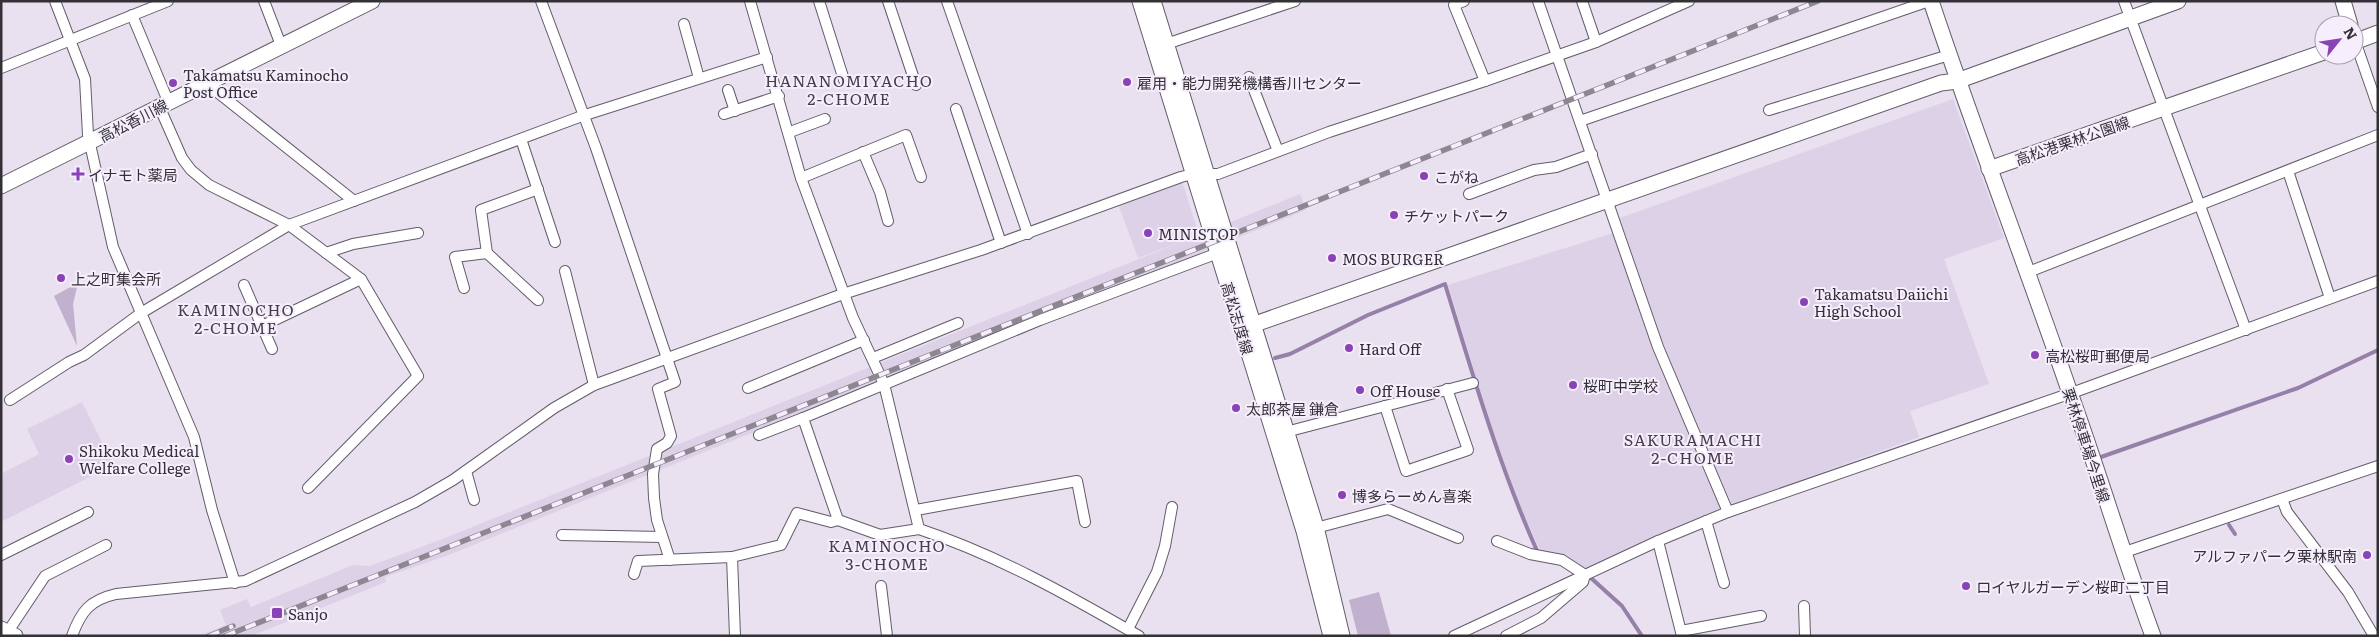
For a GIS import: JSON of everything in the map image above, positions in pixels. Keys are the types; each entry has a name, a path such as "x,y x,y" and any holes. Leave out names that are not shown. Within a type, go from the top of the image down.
{"main road":[{"name":"高松志度線","path":"1140,1 1161,46"},
{"name":"高松志度線","path":"1153,1 1161,46 1342,636"},
{"path":"1930,1 1989,170"},
{"path":"1248,327 2178,1"},
{"path":"2343,1 2347,15"},
{"name":"高松香川線","path":"1,186 366,3"},
{"path":"2364,37 2378,33"},
{"name":"高松港栗林公園線","path":"1989,170 2314,56"},
{"name":"栗林停車場今里線","path":"1989,170 2070,392 2122,553 2153,636"},
{"name":"高松志度線","path":"1200,174 1218,253 1248,327"},
{"name":"高松志度線","path":"1310,529 1330,636"}],"street":[{"path":"54,1 85,79 89,143 113,247 194,438 215,519 236,583"},
{"path":"264,1 279,40 284,45"},
{"path":"541,1 582,116 596,148 675,382 658,389 671,436 667,443 657,450 653,474 654,498 662,536 670,560"},
{"path":"819,1 844,80"},
{"path":"888,1 916,85"},
{"path":"947,1 1028,234"},
{"path":"1161,46 1295,1"},
{"path":"1464,1 1454,5 1485,81"},
{"path":"1538,1 1658,346 1728,512"},
{"path":"1582,1 1596,42"},
{"path":"72,636 85,608 104,597 236,583 255,577 415,502 466,471 554,408 594,385 843,294 1028,234 1200,174 1218,174 1330,132 1485,81 1596,42 1677,4 1689,1"},
{"path":"1580,121 1930,1"},
{"path":"2124,1 2246,330"},
{"path":"1,68 165,2"},
{"path":"752,2 790,132 801,178 843,294 884,384 916,510 919,529"},
{"path":"132,16 182,158 190,170 209,185 289,225 361,279 418,376 308,488"},
{"path":"684,24 699,78"},
{"path":"1769,110 1949,55"},
{"path":"10,400 69,362 84,355 141,313 289,225 582,116 767,57"},
{"path":"2363,65 2378,107"},
{"path":"1250,77 1278,151"},
{"path":"206,83 354,201"},
{"path":"728,90 730,113 779,96"},
{"path":"956,109 1001,243"},
{"path":"790,132 825,119"},
{"path":"801,178 906,135 921,177"},
{"path":"2026,273 2378,135"},
{"path":"521,139 555,242"},
{"path":"863,152 880,192 888,221"},
{"path":"1469,194 1534,170 1556,167 1592,154"},
{"path":"2288,171 2330,298"},
{"path":"538,189 481,210 487,252 538,300"},
{"path":"326,253 353,244 418,233"},
{"path":"464,288 455,257 487,252"},
{"path":"759,435 1040,320 1218,253"},
{"path":"565,271 594,385"},
{"path":"262,326 361,279"},
{"path":"1454,636 1585,575 1728,512 2246,330 2378,281"},
{"path":"244,285 272,349"},
{"path":"873,358 958,323"},
{"path":"748,388 864,340"},
{"path":"1281,434 1473,383"},
{"path":"1385,406 1406,471 1468,450 1448,389"},
{"path":"803,418 838,520"},
{"path":"2122,553 2378,466"},
{"path":"466,471 474,500"},
{"path":"916,510 1077,481 1085,522"},
{"path":"2282,499 2287,512 2348,592 2374,636"},
{"path":"1128,629 1157,572 1165,546 1172,507"},
{"path":"1310,529 1388,509 1458,538"},
{"path":"1,555 88,512"},
{"path":"634,574 638,561 732,557 781,545 797,513 832,522 838,520 880,535 919,529 964,543 1049,585 1139,636"},
{"path":"1706,522 1724,583"},
{"path":"562,536 662,536"},
{"path":"1497,541 1530,554 1562,560 1585,575"},
{"path":"1658,542 1681,634 1761,616"},
{"path":"8,633 45,576 106,545"},
{"path":"732,557 735,636"},
{"path":"1506,636 1541,618 1584,582 1585,575"},
{"path":"881,586 887,636"},
{"path":"1804,606 1805,636"}],"shaded area":[{"name":"Takamatsu Daiichi High School","path":"1953,99 2004,238 1944,259 1989,384 1910,411 1919,437 1732,505 1663,345 1620,218"},
{"path":"1182,181 1199,235 1300,194 1306,210 446,556 385,577 386,582 251,636 198,636 226,625 220,610 247,599 251,607 353,565 370,566 440,540 1196,236 1138,258 1118,204"},
{"name":"桜町中学校","path":"1613,233 1652,348 1722,509 1586,569 1563,556 1540,550 1522,511 1490,423 1448,285"},
{"path":"78,283 73,304 77,346 54,296"},
{"name":"Shikoku Medical Welfare College","path":"82,402 113,465 1,522 1,474 39,454 27,429"},
{"path":"1379,592 1391,636 1358,636 1349,600"}],"waterway":[{"path":"1275,358 1290,354 1368,315 1445,284 1499,454 1524,520 1538,553 1541,553"},
{"path":"2101,457 2298,388 2378,350"},
{"path":"2229,525 2235,534"},
{"path":"1591,578 1622,606 1642,636"}],"railway":[{"path":"225,636 1818,1"},
{"path":"209,636 233,626"}],"place":[{"name":"雇用・能力開発機構香川センター","path":"1127,82"},
{"name":"Takamatsu Kaminocho Post Office","path":"173,83"},
{"name":"イナモト薬局","path":"78,174"},
{"name":"こがね","path":"1424,176"},
{"name":"チケットパーク","path":"1394,215"},
{"name":"MINISTOP","path":"1148,233"},
{"name":"MOS BURGER","path":"1332,258"},
{"name":"上之町集会所","path":"61,278"},
{"name":"Takamatsu Daiichi High School","path":"1804,302"},
{"name":"Hard Off","path":"1349,348"},
{"name":"高松桜町郵便局","path":"2035,355"},
{"name":"桜町中学校","path":"1573,385"},
{"name":"Off House","path":"1360,390"},
{"name":"太郎茶屋 鎌倉","path":"1236,408"},
{"name":"Shikoku Medical Welfare College","path":"69,459"},
{"name":"博多らーめん喜楽","path":"1342,495"},
{"name":"アルファパーク栗林駅南","path":"2367,555"},
{"name":"ロイヤルガーデン桜町二丁目","path":"1966,586"},
{"name":"Sanjo","path":"277,613"}],"district":[{"name":"HANANOMIYACHO 2-CHOME","path":"849,89"},
{"name":"KAMINOCHO 2-CHOME","path":"236,318"},
{"name":"SAKURAMACHI 2-CHOME","path":"1693,448"},
{"name":"KAMINOCHO 3-CHOME","path":"887,554"}]}
